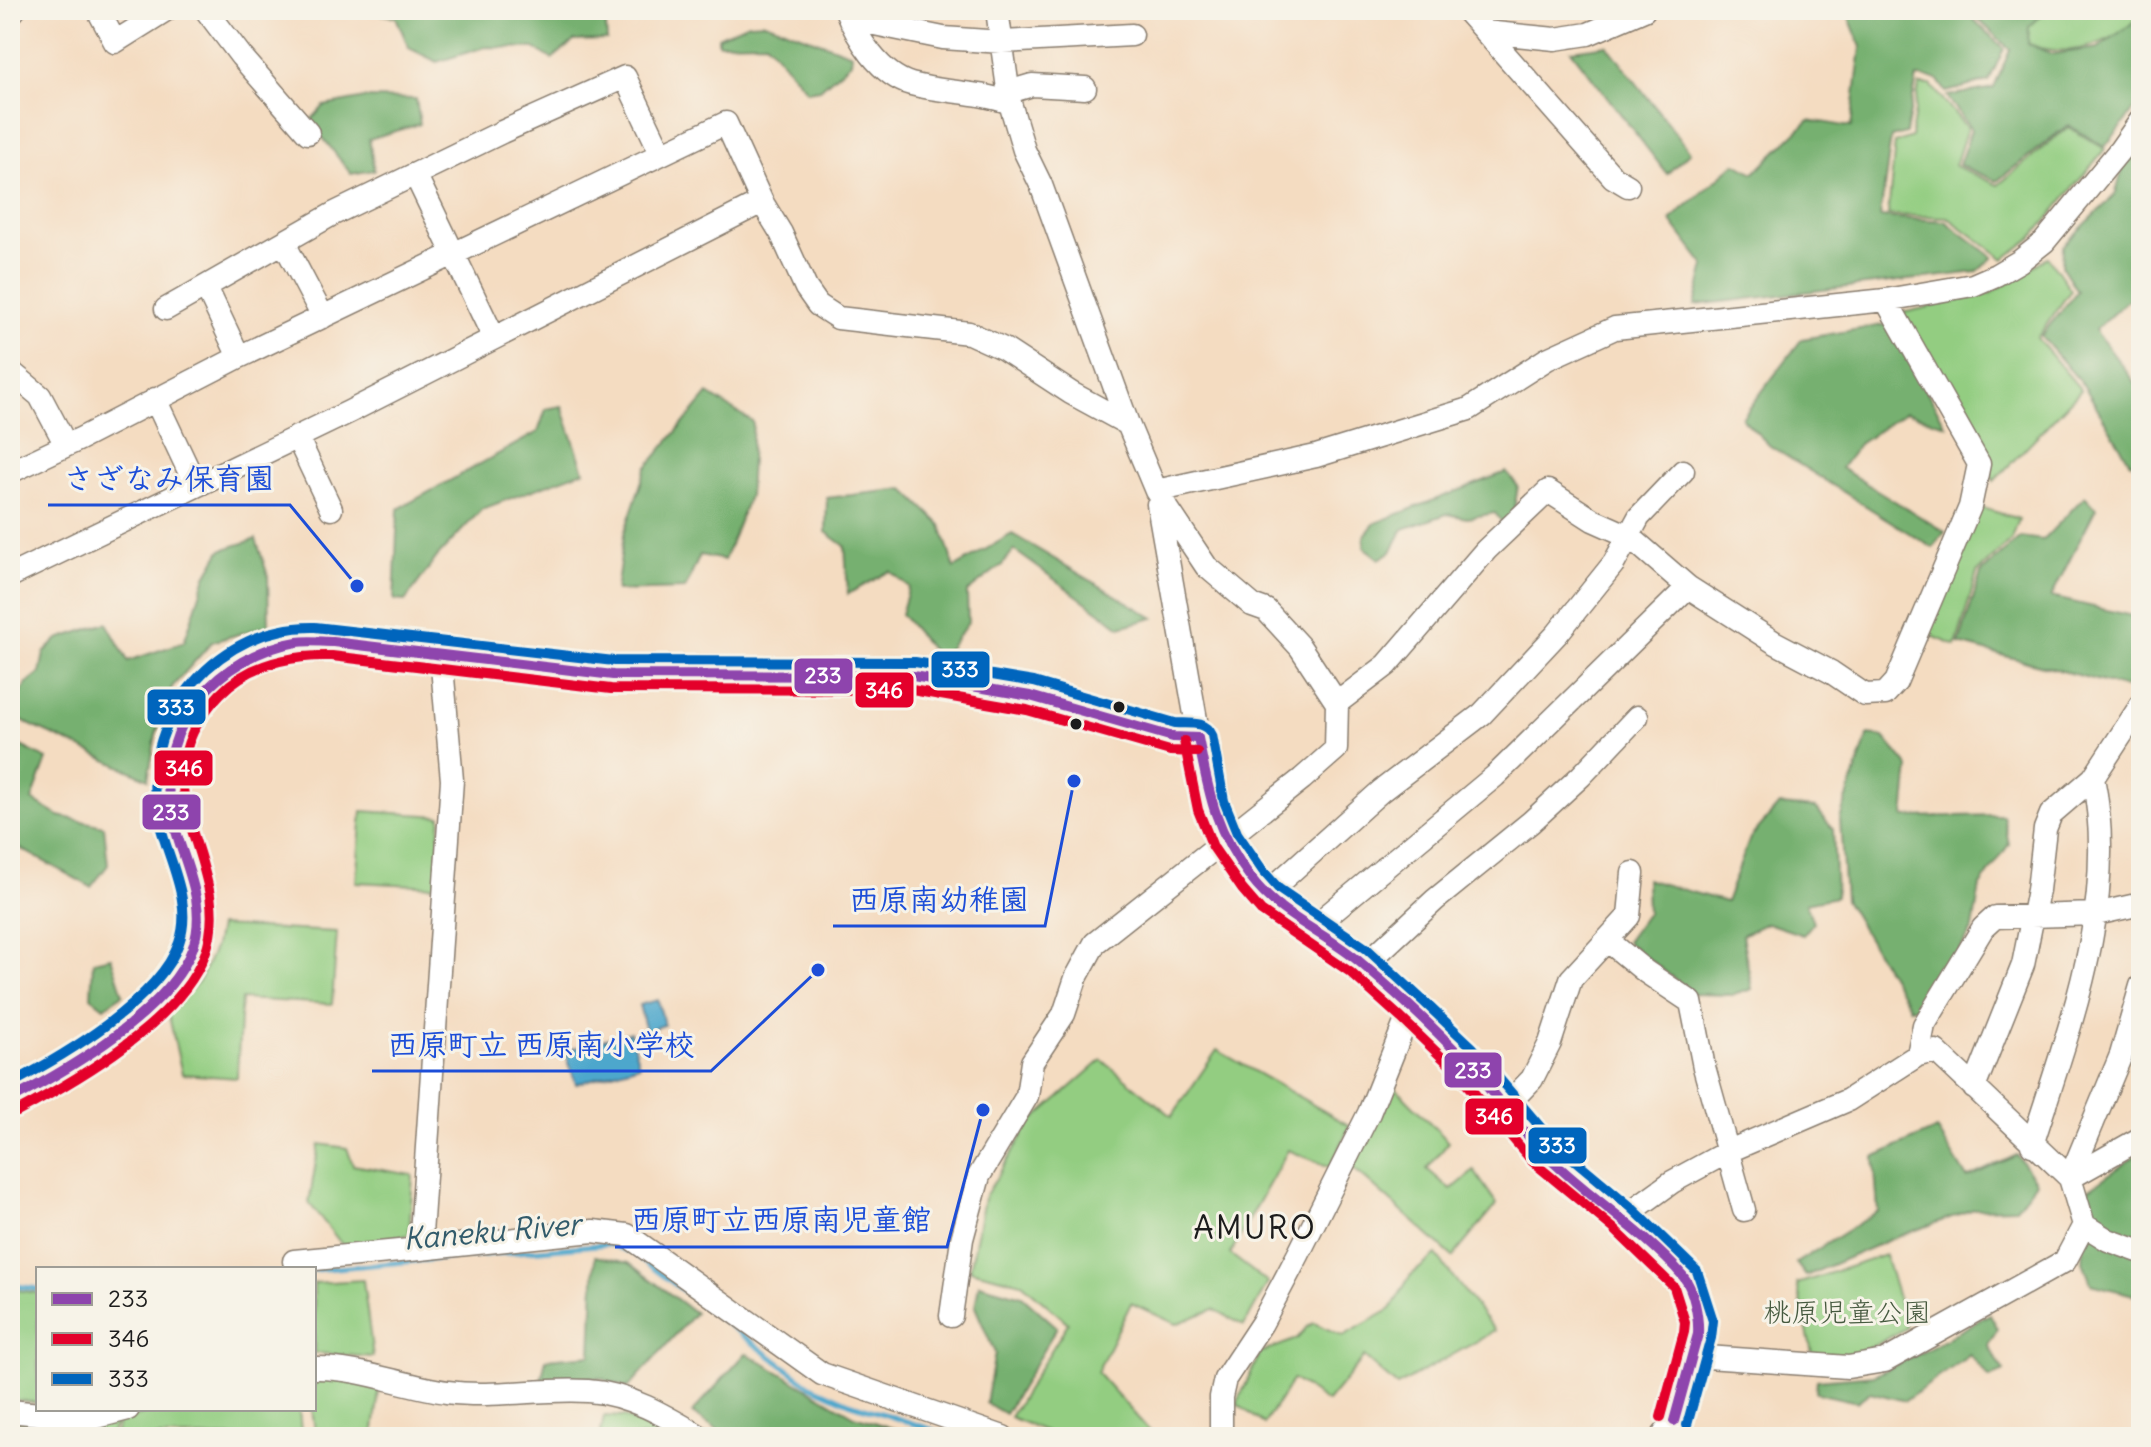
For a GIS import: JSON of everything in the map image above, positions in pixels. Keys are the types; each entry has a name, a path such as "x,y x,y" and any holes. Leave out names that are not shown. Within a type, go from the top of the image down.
{"street":[{"path":"98,10 115,42 166,10"},
{"path":"206,10 241,56 308,133"},
{"path":"951,1316 962,1239 979,1176 1027,1096 1032,1062 1064,1014 1076,978 1095,943 1336,749 1337,703 1300,647 1266,610 1252,605 1206,566 1156,491 1128,424 1041,185 1024,150 1009,97 997,10"},
{"path":"1466,10 1613,177 1628,186"},
{"path":"1485,32 1555,39 1588,34 1644,10"},
{"path":"848,14 943,38 1002,42 1132,35"},
{"path":"848,14 875,60 908,83 1009,97 1032,85 1085,88"},
{"path":"166,309 333,214 625,77 661,153"},
{"path":"1156,491 1316,456 1469,409 1547,359 1615,328 1886,300 1973,285 2020,261 2044,242 2141,120"},
{"path":"10,472 239,357 726,123 762,202 781,233 806,288 818,305 838,318 969,333 1004,349 1071,393 1128,424"},
{"path":"415,174 494,338"},
{"path":"10,576 297,437 762,202"},
{"path":"284,243 323,317"},
{"path":"206,287 239,357"},
{"path":"1337,703 1387,665 1486,550 1548,491 1593,520 1629,536 1688,587 1774,642 1831,672 1865,695 1885,694 1896,682 1970,507 1979,464 1886,300"},
{"path":"10,371 40,396 66,445"},
{"path":"155,399 196,486"},
{"path":"297,437 331,509"},
{"path":"1265,895 1381,791 1482,714 1557,634 1614,563 1639,517 1683,471"},
{"path":"1156,491 1211,805 1225,840 1237,861 1265,895 1364,966 1411,1008 1462,1057 1543,1152 1622,1218 1686,1279 1699,1320 1693,1356 1674,1421 1662,1437"},
{"path":"1311,929 1495,776 1688,587"},
{"path":"10,1100 81,1061 124,1027 166,987 190,955 199,919 198,905 174,821 168,775 170,755 183,718 199,695 228,669 269,647 299,641 333,642 613,675 913,676 1030,696 1173,737 1198,738"},
{"path":"420,1249 452,780 441,655"},
{"path":"1974,1088 2023,965 2045,829 2051,814 2093,778 2141,705"},
{"path":"1364,966 1435,900 1531,822 1581,776 1637,717"},
{"path":"2032,1145 2074,1010 2096,914 2100,813 2093,778"},
{"path":"1505,1107 1532,1079 1550,1043 1571,979 1629,916 1633,873"},
{"path":"1918,1055 1924,1025 1983,928 1995,917 2096,914 2141,904"},
{"path":"1607,940 1646,972 1691,1002 1704,1067 1744,1210"},
{"path":"2070,1178 2121,1055 2141,986"},
{"path":"1221,1437 1221,1397 1225,1379 1262,1323 1298,1255 1369,1113 1411,1008"},
{"path":"1622,1218 1672,1182 1729,1151 1848,1100 1918,1055 1936,1051 2070,1178 2084,1225 2108,1240 2141,1252"},
{"path":"2070,1178 2141,1138"},
{"path":"1693,1356 1848,1367 1885,1361 2065,1261 2084,1225"},
{"path":"294,1261 593,1231 627,1235 822,1374 1003,1437"},
{"path":"316,1368 363,1374 447,1392 588,1391 614,1395 666,1415 701,1437"},
{"path":"10,1411 89,1419 120,1411"}],"green space":[{"path":"360,10 605,10 607,40 574,41 552,59 534,48 485,47 437,62 409,48 396,17"},
{"path":"1846,10 1964,10 2004,49 1989,81 1946,92 1937,79 1917,77 1906,133 1891,137 1880,217 1945,221 1993,257 1977,272 1695,305 1705,266 1670,220 1736,163 1754,173 1809,120 1851,127 1861,47"},
{"path":"1969,10 2047,10 2029,27 2028,44 2053,54 2098,48 2141,17 2141,101 2105,147 2068,125 1997,181 1959,165 1971,130 1947,96 1994,88 2010,50"},
{"path":"1983,10 2141,10 2141,23 2110,39 2080,49 2050,50 2012,36"},
{"path":"765,22 852,54 851,62 820,89 807,91 766,42 718,43 718,37 748,23"},
{"path":"1607,45 1690,152 1667,174 1571,50"},
{"path":"1919,85 1931,85 1967,128 1955,166 1998,185 2068,127 2105,149 2033,237 2004,259 1947,217 1888,215 1895,143 1911,137"},
{"path":"365,98 416,99 420,124 369,139 374,170 351,174 310,121 324,106"},
{"path":"2141,139 2141,307 2129,299 2095,330 2141,391 2141,467 2130,462 2084,386 2041,336 2077,291 2062,267 2063,246 2115,195 2126,158"},
{"path":"2048,257 2071,290 2037,338 2081,390 1994,481 1902,313 1991,293"},
{"path":"1888,324 1946,425 1905,412 1859,444 1841,468 1945,532 1933,548 1770,446 1742,418 1802,339"},
{"path":"708,394 753,422 749,496 724,560 700,555 685,589 616,591 624,534 646,468"},
{"path":"562,406 584,471 482,509 437,557 405,601 394,600 398,509 538,432 546,409"},
{"path":"1506,472 1518,486 1512,522 1504,525 1495,513 1467,518 1447,514 1403,529 1391,552 1379,559 1364,547 1364,536 1375,523"},
{"path":"904,489 941,525 954,568 1012,534 1154,618 1120,627 1014,550 1002,565 967,592 968,623 940,660 901,614 909,587 890,571 848,594 845,546 826,532 827,498"},
{"path":"2085,496 2096,508 2051,597 2141,618 2141,665 2127,688 1959,644 1981,573 2020,537 2043,540"},
{"path":"1976,506 2019,519 2012,539 1977,573 1956,646 1922,632"},
{"path":"256,539 268,576 269,625 212,642 172,687 156,735 148,779 13,717 12,704 27,683 40,673 44,653 58,639 107,623 128,661 184,642 206,576 221,550"},
{"path":"1868,735 1884,737 1909,767 1904,817 2003,815 2009,844 1980,886 1973,928 1928,1004 1910,1008 1845,900 1840,819"},
{"path":"21,746 47,759 32,800 59,816 104,826 108,865 91,887 10,843 10,769"},
{"path":"1779,805 1816,808 1833,829 1836,897 1806,903 1813,923 1803,935 1767,923 1742,935 1752,989 1734,995 1694,994 1626,942 1647,913 1646,879 1726,902 1750,838"},
{"path":"362,811 441,816 436,886 356,882"},
{"path":"219,926 337,932 332,1004 241,999 237,1078 182,1074 168,1012 200,980 215,946"},
{"path":"111,957 123,994 104,1007 91,997 93,961"},
{"path":"1217,1050 1350,1126 1330,1167 1288,1150 1230,1254 1268,1283 1244,1326 1214,1309 1176,1324 1131,1303 1097,1372 1155,1437 1050,1437 1047,1432 1010,1417 1068,1323 1022,1283 970,1270 984,1198 1030,1123 1102,1060 1172,1116"},
{"path":"1390,1082 1449,1142 1427,1169 1451,1190 1474,1171 1497,1204 1453,1257 1352,1167"},
{"path":"1937,1129 1967,1178 2017,1155 2036,1182 2016,1208 1974,1209 1889,1240 1806,1276 1796,1263 1878,1211 1874,1157"},
{"path":"319,1144 347,1148 353,1165 413,1175 409,1235 343,1246 309,1203"},
{"path":"2141,1152 2141,1297 2091,1284 2083,1261 2087,1190"},
{"path":"1436,1255 1495,1331 1397,1386 1364,1357 1327,1402 1293,1379 1264,1424 1237,1404 1260,1353 1297,1339 1314,1323 1343,1336 1391,1309 1410,1276"},
{"name":"桃原児童公園","path":"1885,1255 1907,1328 1855,1356 1813,1358 1797,1284"},
{"path":"595,1256 629,1263 695,1313 628,1388 600,1378 541,1380 546,1359 591,1355"},
{"path":"363,1280 373,1357 316,1353 316,1283"},
{"path":"979,1284 1022,1296 1057,1327 1005,1414 986,1403 995,1353 975,1307"},
{"path":"10,1289 36,1293 36,1403 10,1396"},
{"path":"1990,1314 1998,1329 1988,1345 2004,1371 1990,1378 1970,1355 1905,1401 1870,1392 1857,1402 1816,1393 1817,1380 1875,1375"},
{"path":"746,1353 855,1416 920,1437 729,1437 692,1413"},
{"path":"316,1375 380,1384 373,1437 312,1437 315,1431 312,1411 316,1411"},
{"path":"155,1411 299,1411 301,1432 297,1437 114,1437 120,1421"},
{"path":"604,1416 624,1417 681,1437 600,1437"},
{"path":"117,1421 110,1437 15,1437 11,1424 21,1422"}],"water":[{"path":"658,1000 664,1025 646,1031 639,1005"},
{"path":"630,1032 639,1065 576,1084 565,1051"}],"waterway":[{"name":"Kaneku River","path":"316,1270 608,1244 633,1253 809,1385 849,1403 955,1437"},
{"name":"Kaneku River","path":"10,1285 36,1289"}],"transit line":[{"name":"333","path":"10,1084 56,1059 106,1025 130,1006 168,964 179,943 183,909 181,892 156,808 155,773 162,740 175,709 195,682 219,659 248,641 280,630 315,627 614,661 915,662 1034,682 1175,723 1201,725 1209,730 1224,801 1237,833 1279,889 1367,949 1473,1048 1553,1142 1631,1207 1697,1271 1713,1321 1687,1425"},
{"name":"233","path":"10,1100 115,1036 163,994 181,971 193,947 198,911 170,806 169,776 173,748 199,698 219,678 269,649 302,641 333,642 613,675 913,676 1030,696 1173,737 1198,738"},
{"name":"346","path":"17,1112 124,1046 174,1002 192,979 205,954 212,921 209,888 184,794 184,762 194,729 220,694 244,675 272,663 301,657 332,656 611,689 912,690 1027,710 1170,751 1197,752"},
{"name":"233","path":"1198,738 1210,795 1221,828 1239,861 1262,891 1289,914 1347,952 1400,998 1463,1059 1542,1151 1650,1243 1683,1276 1695,1304 1698,1334 1674,1421"},
{"name":"346","path":"1184,741 1198,810 1213,847 1261,911 1350,972 1401,1018 1452,1067 1533,1162 1613,1228 1674,1287 1685,1322 1661,1417"}],"place":[{"name":"さざなみ保育園","path":"357,586"},
{"name":"西原南幼稚園","path":"1074,781"},
{"name":"西原町立 西原南小学校","path":"818,970"},
{"name":"西原町立西原南児童館","path":"983,1110"}],"district":[{"name":"AMURO","path":"1255,1228"}]}
